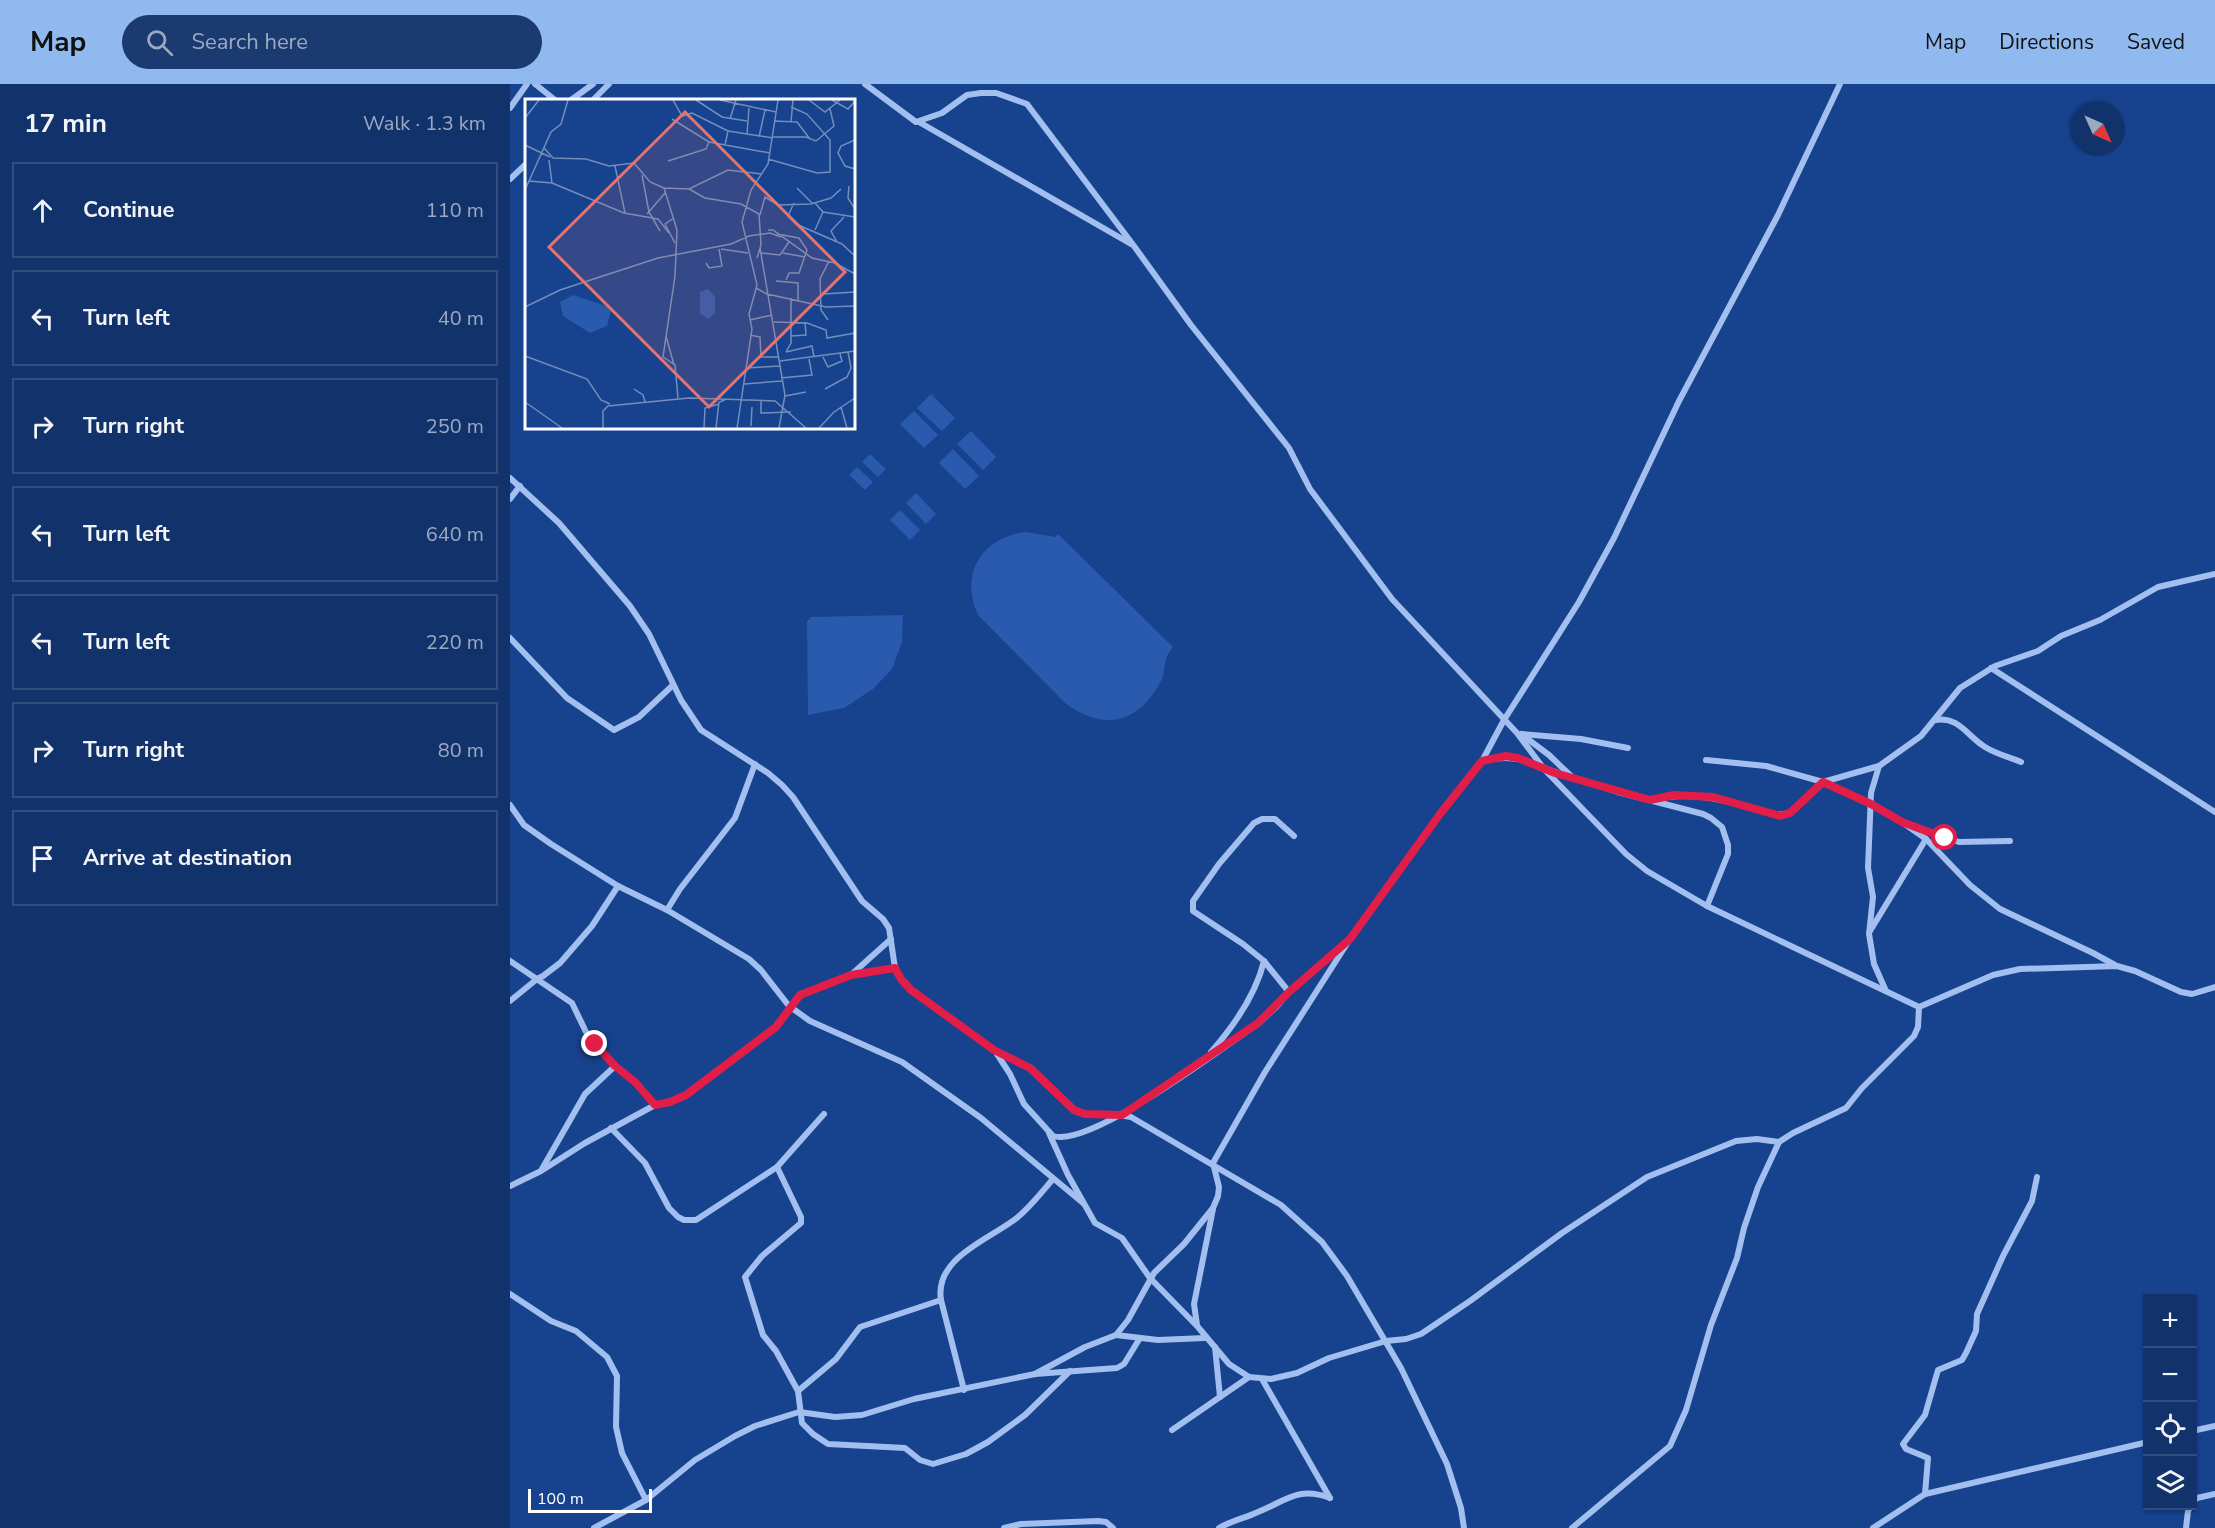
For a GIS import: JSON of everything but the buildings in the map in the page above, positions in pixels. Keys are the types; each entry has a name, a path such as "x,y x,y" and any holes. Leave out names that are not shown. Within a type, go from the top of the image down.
{"street":[{"path":"510,108 527,84"},
{"path":"534,84 554,99"},
{"path":"572,99 593,84"},
{"path":"594,99 609,84"},
{"path":"865,84 918,121 1134,246"},
{"path":"1198,1327 1194,1304 1219,1187 1213,1163 1265,1072 1350,939 1440,814 1482,761 1504,720 1579,602 1614,538 1679,401 1778,215 1840,84"},
{"path":"918,121 942,113 967,96 981,93 996,93 1027,104 1191,325 1289,448 1310,489 1392,599 1504,720 1519,734 1549,755 1572,777"},
{"path":"510,179 525,165"},
{"path":"510,478 559,523 630,606 649,634 687,710 701,729 713,739 755,764 793,796 862,901 889,928 895,968 911,990 994,1050 1030,1068 1074,1110 1085,1114 1131,1117 1281,1204 1313,1232 1347,1276 1401,1368 1447,1464 1461,1508 1464,1528"},
{"path":"510,499 520,486"},
{"path":"1650,800 1674,795 1713,797 1780,816 1790,813 1823,782 1879,766 1921,736 1960,688 1991,668 2038,651 2061,636 2100,620 2158,587 2215,574"},
{"path":"510,638 567,698 614,730 639,717 673,685"},
{"path":"1991,668 2215,812"},
{"path":"1935,720 1949,720 1958,724 1987,749 2021,762"},
{"path":"1519,734 1581,739 1628,748"},
{"path":"1519,734 1544,770 1636,863 1707,906 1919,1007 1993,975 2013,970 2116,966"},
{"path":"1482,761 1506,756 1518,758 1544,770 1703,814 1722,827 1728,845 1728,854 1707,906"},
{"path":"1706,760 1766,766 1823,782 1871,804 1926,839 1970,885 2000,909 2116,966 2135,971 2181,992 2192,994 2215,987"},
{"path":"667,910 680,889 735,818 755,764"},
{"path":"1879,766 1872,787 1868,868 1873,897 1869,934 1874,964 1886,991"},
{"path":"510,805 524,825 533,832 618,886 667,910 756,964 789,1006 816,1024 902,1062 981,1118 1087,1207"},
{"path":"1289,992 1264,961 1243,944 1195,914 1192,906 1219,864 1254,823 1262,819 1275,819 1294,837"},
{"path":"1902,822 1959,842 2010,841"},
{"path":"1869,934 1926,839"},
{"path":"510,1001 567,956 592,926 618,886"},
{"path":"851,975 891,939"},
{"path":"1049,1133 1059,1138 1067,1138 1122,1115 1258,1023 1289,992 1350,939"},
{"path":"510,961 572,1003 586,1032 615,1066 635,1082 655,1105"},
{"path":"1205,1059 1226,1035 1260,978 1264,961"},
{"path":"510,1186 541,1171 611,1128 655,1105 686,1095 776,1027 789,1006 800,995 851,975 895,968"},
{"path":"1572,1528 1670,1446 1686,1410 1712,1325 1737,1258 1758,1187 1779,1142 1846,1108 1862,1088 1914,1036 1918,1027 1919,1007"},
{"path":"994,1050 1010,1074 1024,1104 1049,1133 1068,1175 1099,1227 1118,1236 1127,1244 1150,1278 1198,1327 1228,1364 1249,1377 1262,1379 1297,1373 1329,1358 1386,1341 1406,1339 1429,1329 1562,1233 1647,1177 1736,1141 1756,1139 1779,1142"},
{"path":"541,1171 585,1094 615,1066"},
{"path":"611,1128 645,1163 669,1208 684,1220 696,1220 777,1167 824,1114"},
{"path":"777,1167 801,1217 801,1223 762,1256 745,1277 763,1335 776,1351 798,1391 802,1423 828,1444 905,1448 920,1460 933,1464 966,1454 988,1442 1025,1415 1070,1371"},
{"path":"1925,1494 1929,1458 1906,1449 1903,1444 1925,1416 1938,1370 1962,1360 1966,1353 1976,1331 1977,1314 2003,1256 2032,1201 2037,1177"},
{"path":"964,1390 941,1300 939,1288 944,1276 956,1259 1017,1218 1053,1179"},
{"path":"1116,1335 1128,1320 1150,1278 1184,1244 1214,1208"},
{"path":"510,1294 551,1321 576,1331 596,1346 610,1363 617,1376 616,1427 622,1453 646,1500"},
{"path":"798,1391 837,1359 860,1327 941,1300"},
{"path":"1035,1374 1085,1347 1116,1335 1158,1340 1206,1338"},
{"path":"594,1528 646,1500 707,1452 755,1426 799,1412 835,1417 862,1415 914,1399 1035,1374 1121,1367 1140,1338"},
{"path":"1215,1347 1220,1397"},
{"path":"1172,1430 1249,1377"},
{"path":"1219,1528 1233,1520 1262,1511 1281,1499 1295,1494 1319,1494 1330,1498 1262,1379"},
{"path":"2197,1430 2215,1426"},
{"path":"1873,1528 1925,1494 2143,1443"},
{"path":"2197,1498 2215,1494"},
{"path":"2186,1528 2189,1510"},
{"path":"1004,1528 1021,1524 1098,1521 1106,1522 1113,1528"}],"shaded area":[{"path":"931,394 955,418 942,431 917,408"},
{"path":"914,411 938,435 924,448 900,424"},
{"path":"971,431 996,457 983,470 957,444"},
{"path":"953,449 979,476 965,489 939,463"},
{"path":"870,454 886,469 878,477 862,462"},
{"path":"857,467 873,482 865,490 849,475"},
{"path":"916,493 936,514 926,524 906,503"},
{"path":"900,510 920,530 910,540 890,520"},
{"path":"1026,532 1055,537 1058,534 1173,647 1167,656 1161,681 1152,696 1131,715 1119,719 1093,718 1065,703 978,615 971,585 978,560 997,541"},
{"path":"903,615 902,642 892,669 873,689 844,708 808,715 807,622 811,617"}],"route":[{"path":"595,1044 615,1066 635,1082 655,1105 670,1102 686,1095 776,1027 789,1006 800,995 851,975 895,968 911,990 994,1050 1030,1068 1074,1110 1085,1114 1122,1115 1258,1023 1289,992 1350,939 1440,814 1482,761 1506,756 1518,758 1531,762 1544,770 1650,800 1674,795 1713,797 1780,816 1790,813 1823,782 1871,804 1902,822 1945,838"}]}
